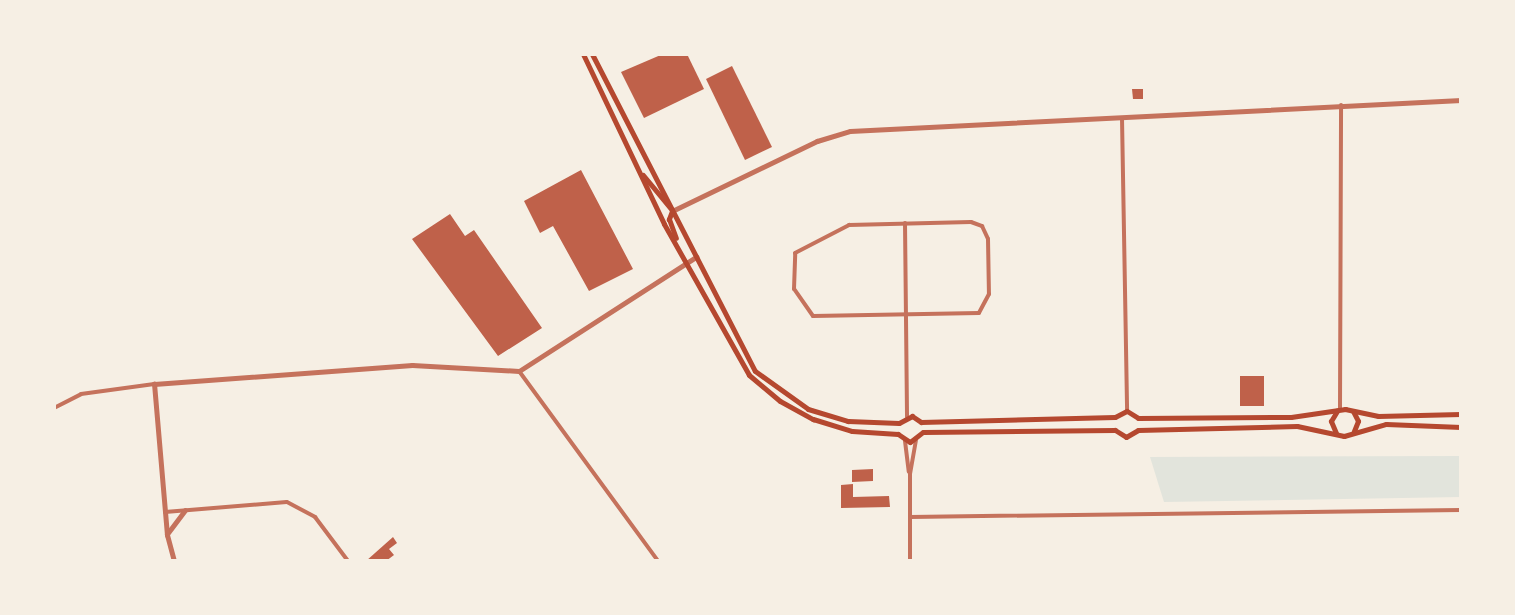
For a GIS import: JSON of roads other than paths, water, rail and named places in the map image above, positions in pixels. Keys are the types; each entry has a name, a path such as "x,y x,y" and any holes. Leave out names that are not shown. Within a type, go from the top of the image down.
{"main road":[{"path":"583,54 635,164 734,354 767,392 824,423 898,434 905,441 916,441 923,432 921,422"},
{"path":"592,54 743,353 771,386 829,416 899,423 907,417 921,422 1115,417 1127,411 1138,418 1291,417 1339,410 1378,416 1461,414"},
{"path":"635,164 661,203 672,211"},
{"path":"672,211 669,219 677,247"},
{"path":"1336,433 1331,421 1339,410"},
{"path":"1351,410 1358,421 1353,432"},
{"path":"1115,417 1115,430"},
{"path":"1138,418 1138,430"},
{"path":"898,434 899,423"},
{"path":"923,432 1115,430 1126,437 1138,430 1297,426 1336,433 1386,424 1461,427"}],"street":[{"path":"672,211 817,141 850,131 1461,100"},
{"path":"1339,410 1344,396 1341,105"},
{"path":"1122,115 1127,411"},
{"path":"905,223 907,417"},
{"path":"905,223 982,226 988,239 989,294 979,313 906,315 809,315 792,277 795,253 849,225 905,223"},
{"path":"54,408 81,394 154,384 412,365 519,371 696,257"},
{"path":"519,371 658,561"},
{"path":"154,384 167,535 174,561"},
{"path":"1344,396 1351,410"},
{"path":"905,441 910,474 910,561"},
{"path":"910,474 916,441"},
{"path":"165,512 281,502 299,505 315,517 348,561"},
{"path":"167,535 185,510"},
{"path":"910,517 1461,510"}]}
